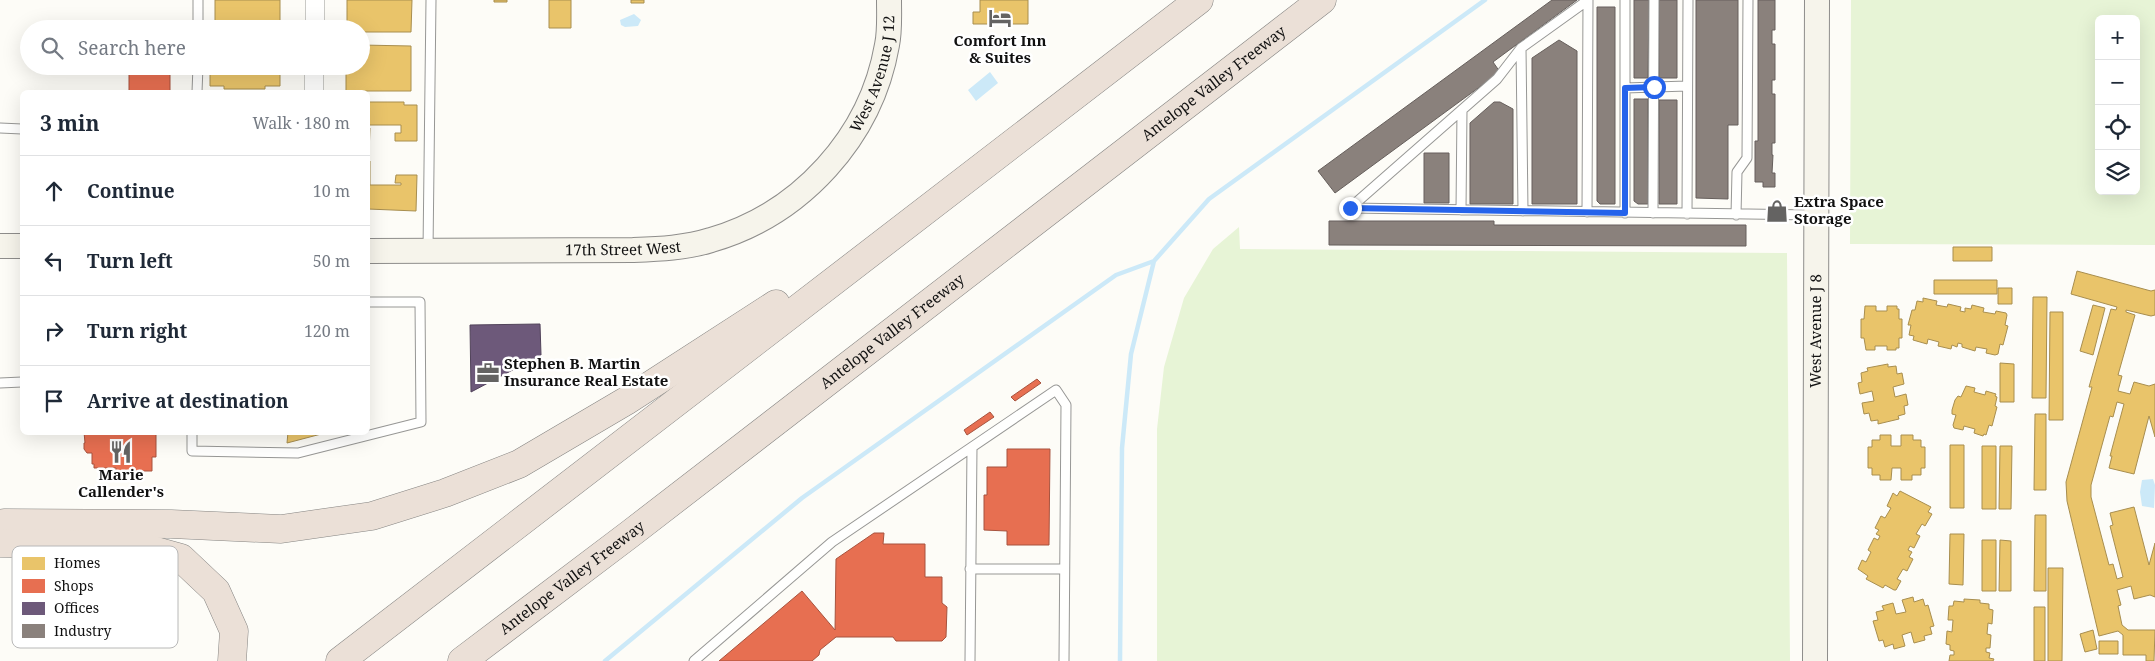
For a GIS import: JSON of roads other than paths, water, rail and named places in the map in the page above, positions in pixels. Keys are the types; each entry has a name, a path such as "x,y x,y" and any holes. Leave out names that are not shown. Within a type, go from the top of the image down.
{"highway":[{"path":"340,661 1199,0"},
{"name":"Antelope Valley Freeway","path":"462,661 486,651 630,534 1322,0"},
{"path":"0,526 4,523 172,524 281,529 372,516 446,493 519,464 626,401 813,281 907,224"},
{"path":"0,543 138,546"},
{"path":"178,557 216,591 234,631 232,661"}],"street":[{"path":"315,0 315,20"},
{"name":"West Avenue J 12","path":"846,145 864,115 878,81 888,44 889,0"},
{"name":"West Avenue J 8","path":"1815,661 1817,0"},
{"path":"314,75 314,90"},
{"name":"17th Street West","path":"370,251 633,250 673,248 711,240 748,227 780,208 816,180 846,145"},
{"path":"0,246 20,246"}],"lane":[{"path":"198,0 198,20"},
{"path":"428,251 431,0"},
{"path":"1587,212 1588,0 1521,48 1497,80 1350,208 1817,216"},
{"path":"1625,0 1625,213"},
{"path":"1653,213 1654,0"},
{"path":"1687,214 1688,0"},
{"path":"1736,215 1737,172 1747,158 1748,0"},
{"path":"1521,48 1523,211"},
{"path":"197,90 198,75"},
{"path":"1625,88 1687,86"},
{"path":"1461,210 1462,110"},
{"path":"0,128 20,129"},
{"path":"370,302 420,302 421,422 370,435"},
{"path":"0,384 20,382"},
{"path":"694,661 832,542 1056,390 1066,405 1064,661"},
{"path":"192,435 192,451 298,453 369,435"},
{"path":"970,661 972,447"},
{"path":"970,569 1064,569"}],"water":[{"path":"634,14 641,20 638,26 625,27 621,25 620,20"},
{"path":"990,72 998,83 976,101 968,90"},
{"path":"2153,479 2155,485 2154,508 2142,506 2140,492 2142,480"}],"waterway":[{"path":"1120,661 1122,448 1131,354 1154,261 1209,199 1485,0"},
{"path":"605,661 802,498 1116,275 1154,261"}],"place":[{"name":"Comfort Inn & Suites","path":"1000,18"},
{"name":"Extra Space Storage","path":"1777,211"},
{"name":"Stephen B. Martin Insurance Real Estate","path":"488,373"},
{"name":"Marie Callender's","path":"121,452"}]}
